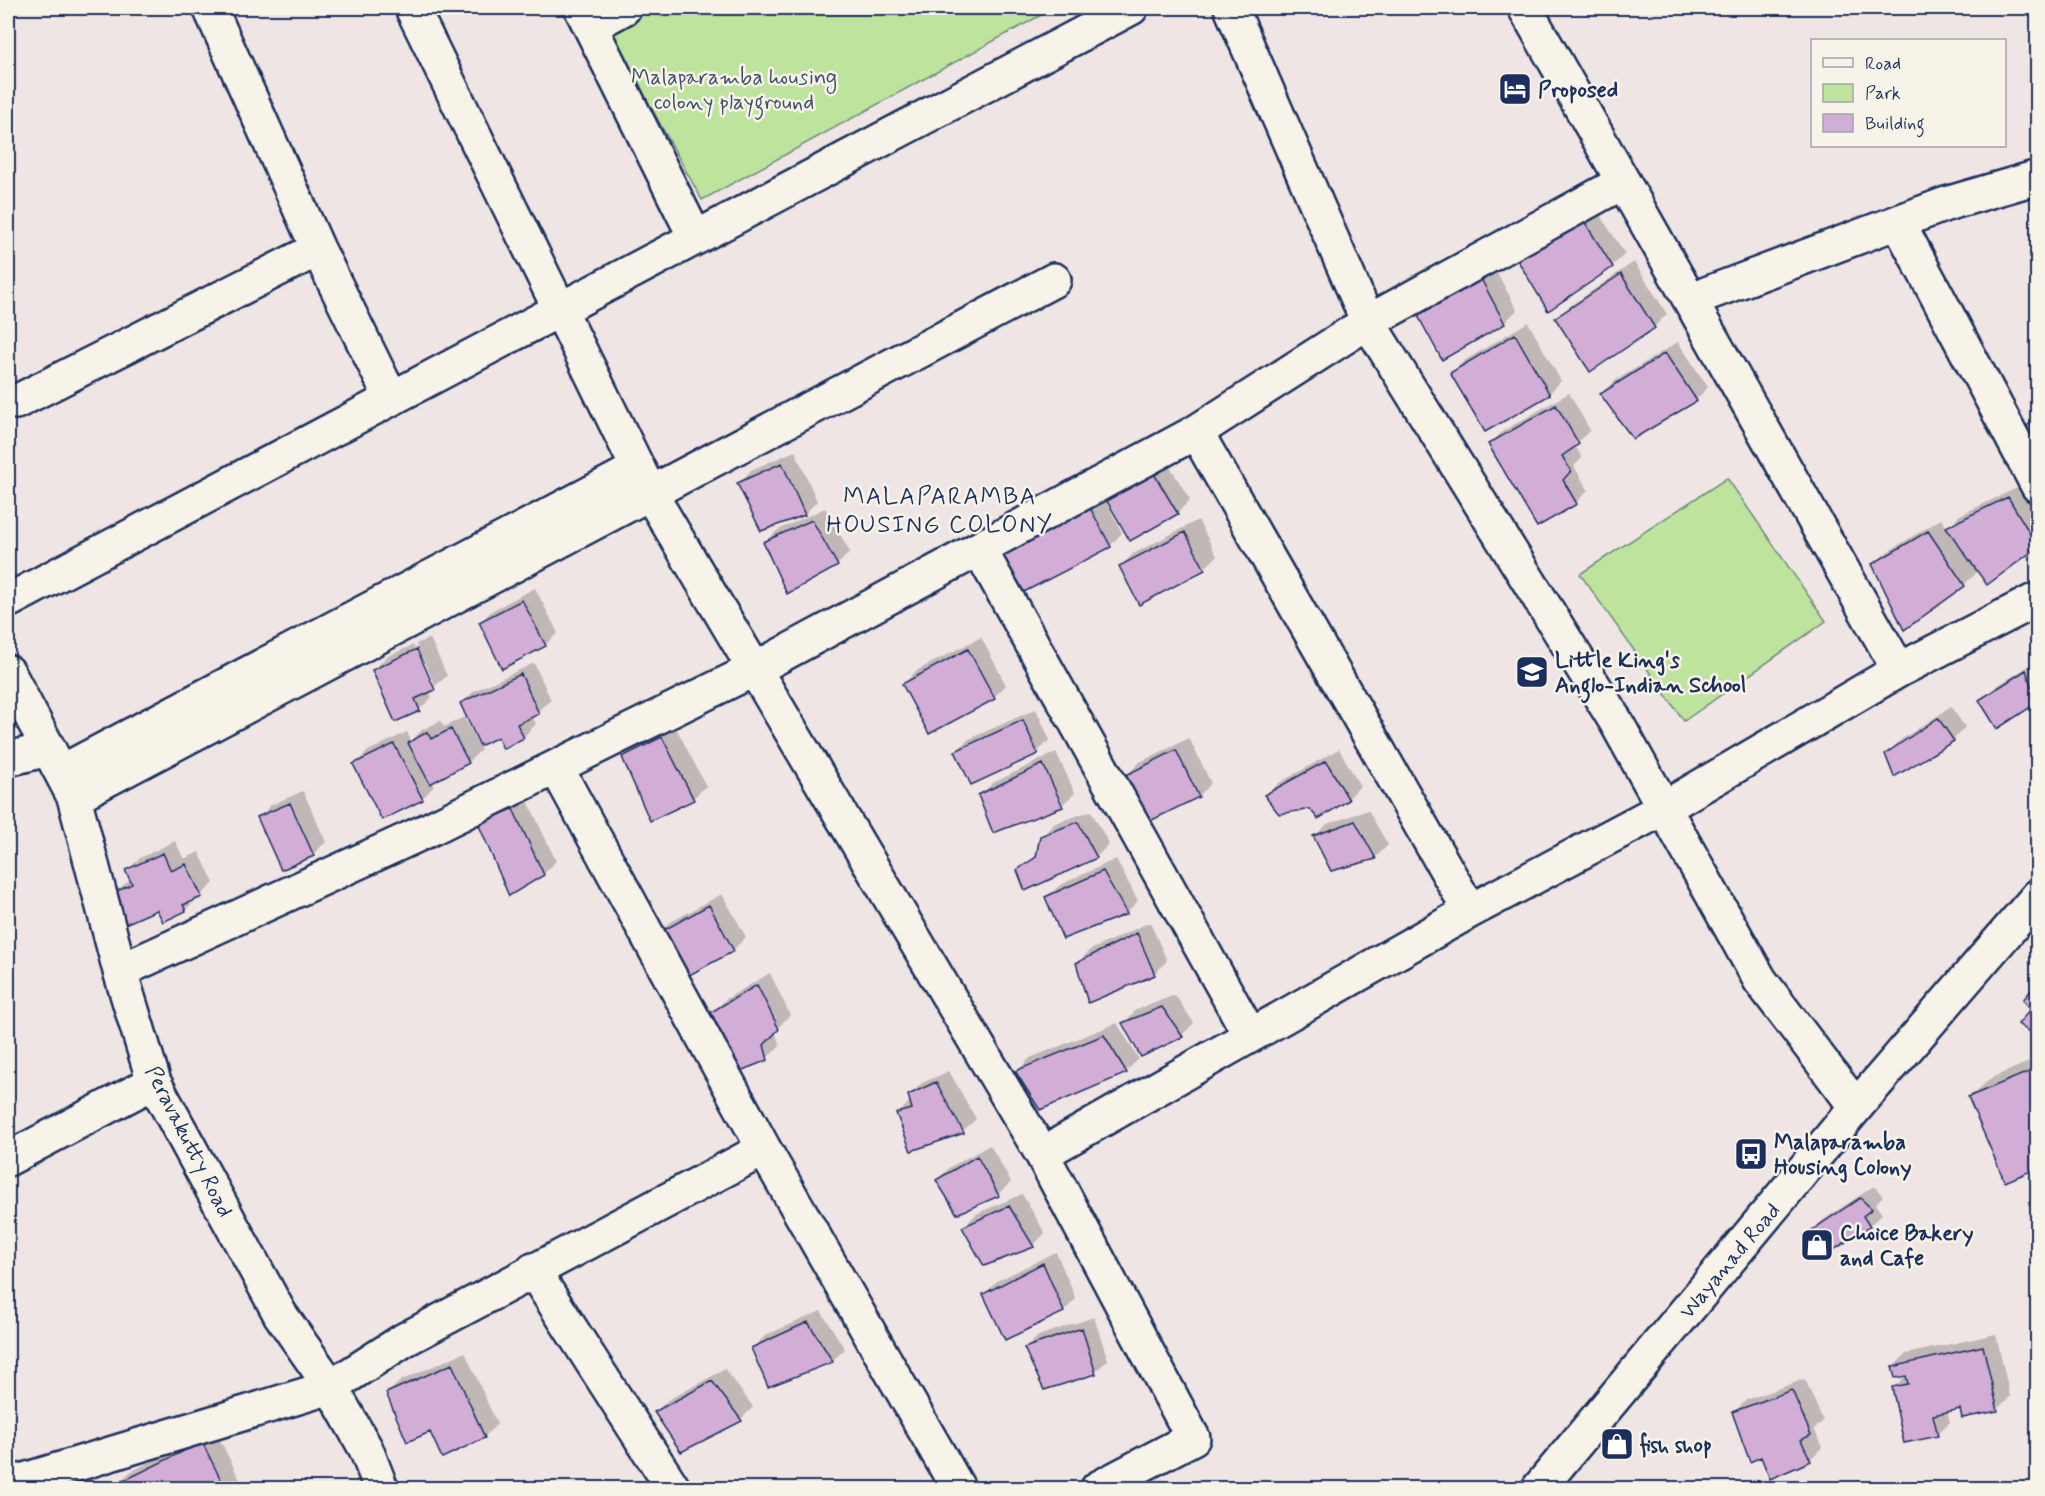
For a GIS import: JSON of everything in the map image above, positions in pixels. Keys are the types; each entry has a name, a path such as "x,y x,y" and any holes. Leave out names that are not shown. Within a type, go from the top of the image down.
{"main road":[{"path":"210,8 318,249 391,398"},
{"path":"412,8 644,481 1042,1155 1193,1438 1098,1488"},
{"path":"624,8 586,17 695,237"},
{"path":"8,601 1131,8"},
{"path":"1231,8 1368,322 1615,720 1760,980 1856,1107"},
{"path":"1525,8 1899,670"},
{"path":"1690,300 1946,204 2037,177"},
{"path":"120,971 426,831 755,669 1196,432 1368,322 1623,182"},
{"path":"1898,222 2037,486"},
{"path":"16,402 318,249"},
{"path":"8,759 61,773 644,481 1054,280"},
{"path":"1196,432 1470,911"},
{"path":"980,550 1250,1035"},
{"path":"1042,1155 1470,911 1664,808 1899,670 2037,599"},
{"name":"Peravakutty Road","path":"8,672 61,773 154,1082 280,1314 331,1387 366,1449 381,1488"},
{"path":"556,766 764,1149 958,1488"},
{"name":"Wayanad Road","path":"1539,1488 1856,1107 2037,896"},
{"path":"8,1159 154,1082"},
{"path":"8,1485 331,1387 404,1340 764,1149"},
{"path":"534,1270 673,1488"}],"green space":[{"name":"Malaparamba housing colony playground","path":"647,8 1054,8 702,200 608,29"},
{"path":"1727,478 1826,621 1684,721 1580,574"}],"building":[{"path":"1582,218 1613,267 1548,311 1515,256"},
{"path":"1621,274 1655,328 1590,372 1555,318"},
{"path":"1480,277 1505,324 1442,360 1417,314"},
{"path":"1515,334 1550,395 1485,432 1450,373"},
{"path":"1665,353 1697,401 1633,439 1600,394"},
{"path":"1556,405 1579,444 1562,456 1571,471 1563,480 1577,504 1537,527 1488,444"},
{"path":"2038,418 2038,451 2024,428"},
{"path":"782,463 805,515 761,531 737,483"},
{"path":"1150,467 1178,514 1130,541 1103,494"},
{"path":"2008,497 2038,547 1987,585 1946,527"},
{"path":"1088,504 1111,547 1022,593 999,550"},
{"path":"812,520 838,566 787,594 763,542"},
{"path":"1928,531 1965,586 1904,630 1872,564"},
{"path":"1185,532 1205,570 1139,605 1119,566"},
{"path":"522,600 546,646 502,669 479,622"},
{"path":"417,649 435,690 415,699 420,711 395,722 372,670"},
{"path":"968,649 995,699 929,734 902,684"},
{"path":"2026,670 2037,703 1997,729 1979,700"},
{"path":"521,674 539,714 517,724 524,738 503,749 498,737 480,746 460,703"},
{"path":"1938,718 1954,741 1894,777 1885,754"},
{"path":"1023,720 1038,754 971,785 955,751"},
{"path":"451,729 469,763 430,784 408,743 427,732 431,739"},
{"path":"662,737 694,800 650,821 622,757"},
{"path":"394,744 423,800 382,820 353,764"},
{"path":"1176,750 1199,797 1148,822 1126,775"},
{"path":"1326,761 1349,800 1318,819 1310,809 1279,814 1264,795"},
{"path":"1043,764 1063,807 993,833 978,795"},
{"path":"290,803 314,856 281,870 257,817"},
{"path":"513,809 544,875 509,896 478,823"},
{"path":"1355,821 1376,859 1331,871 1313,836"},
{"path":"1078,822 1097,858 1025,891 1017,870 1036,857 1040,836"},
{"path":"163,853 171,871 186,864 202,897 183,905 186,911 163,922 157,910 125,924 111,894 132,884 125,870"},
{"path":"1103,871 1127,914 1063,939 1045,897"},
{"path":"709,905 734,951 680,980 655,935"},
{"path":"1137,933 1155,975 1088,1003 1076,963"},
{"path":"2038,982 2038,1038 2018,1024 2031,1009 2023,1000"},
{"path":"757,985 779,1029 764,1045 768,1060 740,1071 711,1012"},
{"path":"1162,1007 1183,1037 1141,1057 1122,1023"},
{"path":"1104,1035 1127,1073 1040,1110 1015,1071"},
{"path":"2038,1068 2038,1168 2005,1182 1968,1097"},
{"path":"936,1082 964,1133 911,1151 896,1113 912,1109 908,1095"},
{"path":"977,1156 999,1196 957,1214 936,1180"},
{"path":"1860,1198 1872,1209 1863,1216 1870,1227 1824,1256 1809,1232"},
{"path":"1009,1206 1034,1247 984,1266 962,1227"},
{"path":"1043,1263 1064,1312 1005,1340 983,1294"},
{"path":"808,1322 833,1362 768,1387 751,1348"},
{"path":"1082,1328 1096,1374 1044,1390 1024,1348"},
{"path":"1983,1346 1998,1411 1962,1418 1960,1409 1933,1415 1938,1436 1904,1443 1892,1387 1908,1384 1906,1376 1895,1378 1892,1367"},
{"path":"452,1364 485,1438 442,1458 430,1432 407,1442 386,1393"},
{"path":"712,1381 742,1421 681,1452 654,1412"},
{"path":"1792,1390 1811,1435 1801,1440 1811,1461 1770,1479 1761,1457 1750,1462 1732,1412"},
{"path":"202,1442 225,1488 117,1488 115,1485"}],"place":[{"name":"Proposed","path":"1515,89"},
{"name":"Little King's Anglo-Indian School","path":"1532,672"},
{"name":"Malaparamba Housing Colony","path":"1751,1154"},
{"name":"Choice Bakery and Cafe","path":"1817,1245"},
{"name":"fish shop","path":"1617,1444"}],"district":[{"name":"MALAPARAMBA HOUSING COLONY","path":"940,510"}]}
